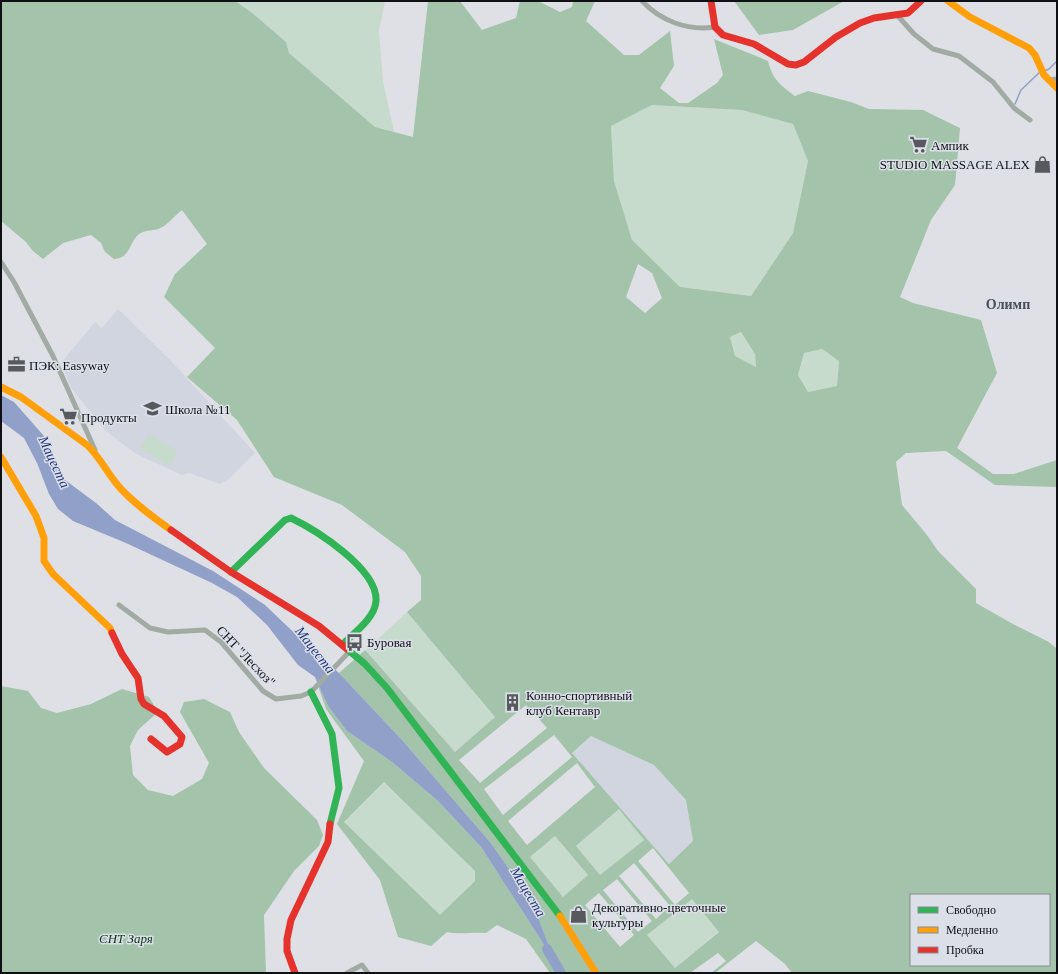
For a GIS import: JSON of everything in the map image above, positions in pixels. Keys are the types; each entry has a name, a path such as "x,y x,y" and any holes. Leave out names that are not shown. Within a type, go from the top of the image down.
{"street":[{"path":"642,1 651,11 668,21 690,27 715,27"},
{"path":"711,1 715,27 726,37 754,44 788,64 796,66 804,62 836,37 860,23 874,18 908,13 921,1"},
{"path":"948,1 970,17 1029,48 1035,55 1041,70 1048,80 1057,88"},
{"path":"898,15 914,34 933,49 959,56 993,82 1014,108 1030,120"},
{"path":"1048,80 1057,79"},
{"path":"1,262 14,282 53,356 96,453 111,477 130,500 154,519 231,572 303,615 343,644 387,688 561,918 596,973"},
{"path":"1,387 21,397 78,438 96,453"},
{"path":"1,457 15,478 36,516 44,538 44,561 53,574 110,628 122,654 138,678 141,699 144,704 164,716 182,737 180,744 167,752 151,740"},
{"path":"231,572 285,520 291,518 311,529 349,556 369,578 375,590 376,600 372,612 343,644"},
{"name":"СНТ \"Лесхоз\"","path":"119,605 150,628 168,632 205,630 221,642 269,696 276,699 301,696 313,690"},
{"path":"295,973 287,950 287,939 291,920 328,842 332,811 339,788 336,758 329,724 313,690 350,651"},
{"path":"347,973 362,966 368,973"}],"shaded area":[{"name":"Школа №11","path":"118,309 171,361 255,453 229,479 220,484 189,473 182,475 136,454 105,430 71,388 61,363 95,322 102,328"},
{"path":"592,736 654,765 686,800 693,841 669,864 572,753"}],"green space":[{"path":"1,1 235,1 251,12 286,42 289,53 375,127 413,137 428,1 460,1 482,30 516,18 520,1 538,1 560,12 572,7 573,1 595,1 586,21 624,55 639,55 670,31 674,66 660,88 679,103 688,103 717,83 723,75 714,39 768,61 772,73 778,82 795,96 808,91 851,102 869,109 923,110 960,128 955,185 931,220 900,297 913,303 981,320 997,373 957,448 993,474 1014,474 1057,460 1057,487 995,485 946,451 906,453 896,462 902,505 938,551 976,589 976,603 1049,642 1057,649 1057,973 792,973 785,964 756,941 715,973 711,973 726,961 718,953 690,973 550,973 526,939 497,925 486,933 447,932 431,946 398,937 380,880 337,824 364,761 326,709 315,677 328,706 347,731 392,762 438,801 481,847 553,958 532,901 490,842 403,741 339,673 365,650 455,752 495,717 407,612 421,600 421,576 405,552 342,505 274,477 237,420 187,377 215,348 164,297 175,274 207,244 182,210 161,228 139,234 127,253 120,258 114,259 105,252 101,243 91,235 63,243 43,259 33,251 26,242 1,221","holes":["652,105 742,110 793,124 808,161 793,233 751,296 680,287 632,240 614,181 611,126","638,264 652,273 662,298 645,313 626,297","741,332 755,354 756,367 735,356 730,337","822,349 839,361 837,386 808,392 798,375 804,353","526,705 547,728 480,783 459,760","554,735 572,757 503,815 484,789","591,736 654,765 686,800 693,841 669,864 572,753","577,763 595,787 527,845 508,821","384,782 475,871 475,881 440,915 344,822","619,809 644,840 600,875 576,846","555,836 588,875 563,897 530,857","653,848 689,893 675,905 638,861","634,863 670,906 656,919 619,876","617,879 652,921 638,932 603,890","599,893 634,935 620,947 585,905","692,899 719,932 675,968 647,935"]},
{"path":"235,1 385,1 379,31 383,81 394,132 375,127 289,53 286,42 251,12"},
{"path":"734,1 844,1 793,30 759,35"},
{"path":"652,105 742,110 793,124 808,161 793,233 751,296 680,287 632,241 614,181 611,126"},
{"path":"741,332 755,354 756,367 735,356 730,337"},
{"path":"822,349 839,361 837,386 808,392 798,375 804,353"},
{"path":"149,434 178,451 170,466 140,449"},
{"path":"407,612 495,717 455,752 365,651"},
{"name":"СНТ Заря","path":"1,686 28,691 41,708 57,713 91,704 122,689 149,697 158,712 138,730 130,746 133,775 148,790 173,796 202,779 209,763 180,712 184,702 204,699 230,712 239,732 264,768 317,820 323,835 319,846 294,871 264,915 266,973 1,973"},
{"path":"384,782 475,871 475,881 440,916 344,822"},
{"path":"619,809 644,840 600,875 576,846"},
{"path":"555,836 588,875 563,897 530,857"},
{"path":"692,898 719,931 675,968 647,935"}],"water":[{"path":"1,395 14,402 44,436 61,477 96,503 115,520 213,571 265,605 339,673 403,741 490,842 532,901 554,960 481,847 438,801 392,762 347,731 328,706 315,677 298,665 267,625 237,597 212,583 126,543 73,521 58,509 49,494 37,463 24,438 1,421"}],"waterway":[{"path":"1044,71 1049,69 1057,61"},
{"path":"1015,104 1021,90 1040,72"},
{"name":"Мацеста","path":"547,949 561,973"}],"traffic: fast":[{"path":"231,572 285,520 291,518 315,532 344,552 357,564 367,576 374,589 376,601 372,613 363,625 343,644"},
{"path":"347,649 365,664 387,688 560,916"},
{"path":"311,692 332,734 339,788 330,824"}],"traffic: slow":[{"path":"948,1 970,17 1029,48 1035,55 1044,75 1057,88"},
{"path":"1,387 21,397 87,445 96,455 116,484 145,511 171,530"},
{"path":"1,457 36,516 44,538 44,561 53,574 110,628 112,633"},
{"path":"560,916 596,973"}],"traffic: jam":[{"path":"711,1 715,27 723,35 754,44 788,64 796,65 804,62 836,37 860,23 874,18 908,13 921,1"},
{"path":"171,530 231,572 319,626 347,649"},
{"path":"112,633 122,654 138,678 141,699 144,704 164,716 182,737 180,744 167,752 151,739"},
{"path":"295,973 287,951 287,939 291,920 328,842 330,824"}],"place":[{"name":"Ампик","path":"918,145"},
{"name":"STUDIO MASSAGE ALEX","path":"1043,164"},
{"name":"ПЭК: Easyway","path":"16,365"},
{"name":"Школа №11","path":"152,409"},
{"name":"Продукты","path":"68,417"},
{"name":"Буровая","path":"354,642"},
{"name":"Конно-спортивный клуб Кентавр","path":"513,702"},
{"name":"Декоративно-цветочные культуры","path":"579,914"}],"district":[{"name":"Олимп","path":"1008,304"}]}
